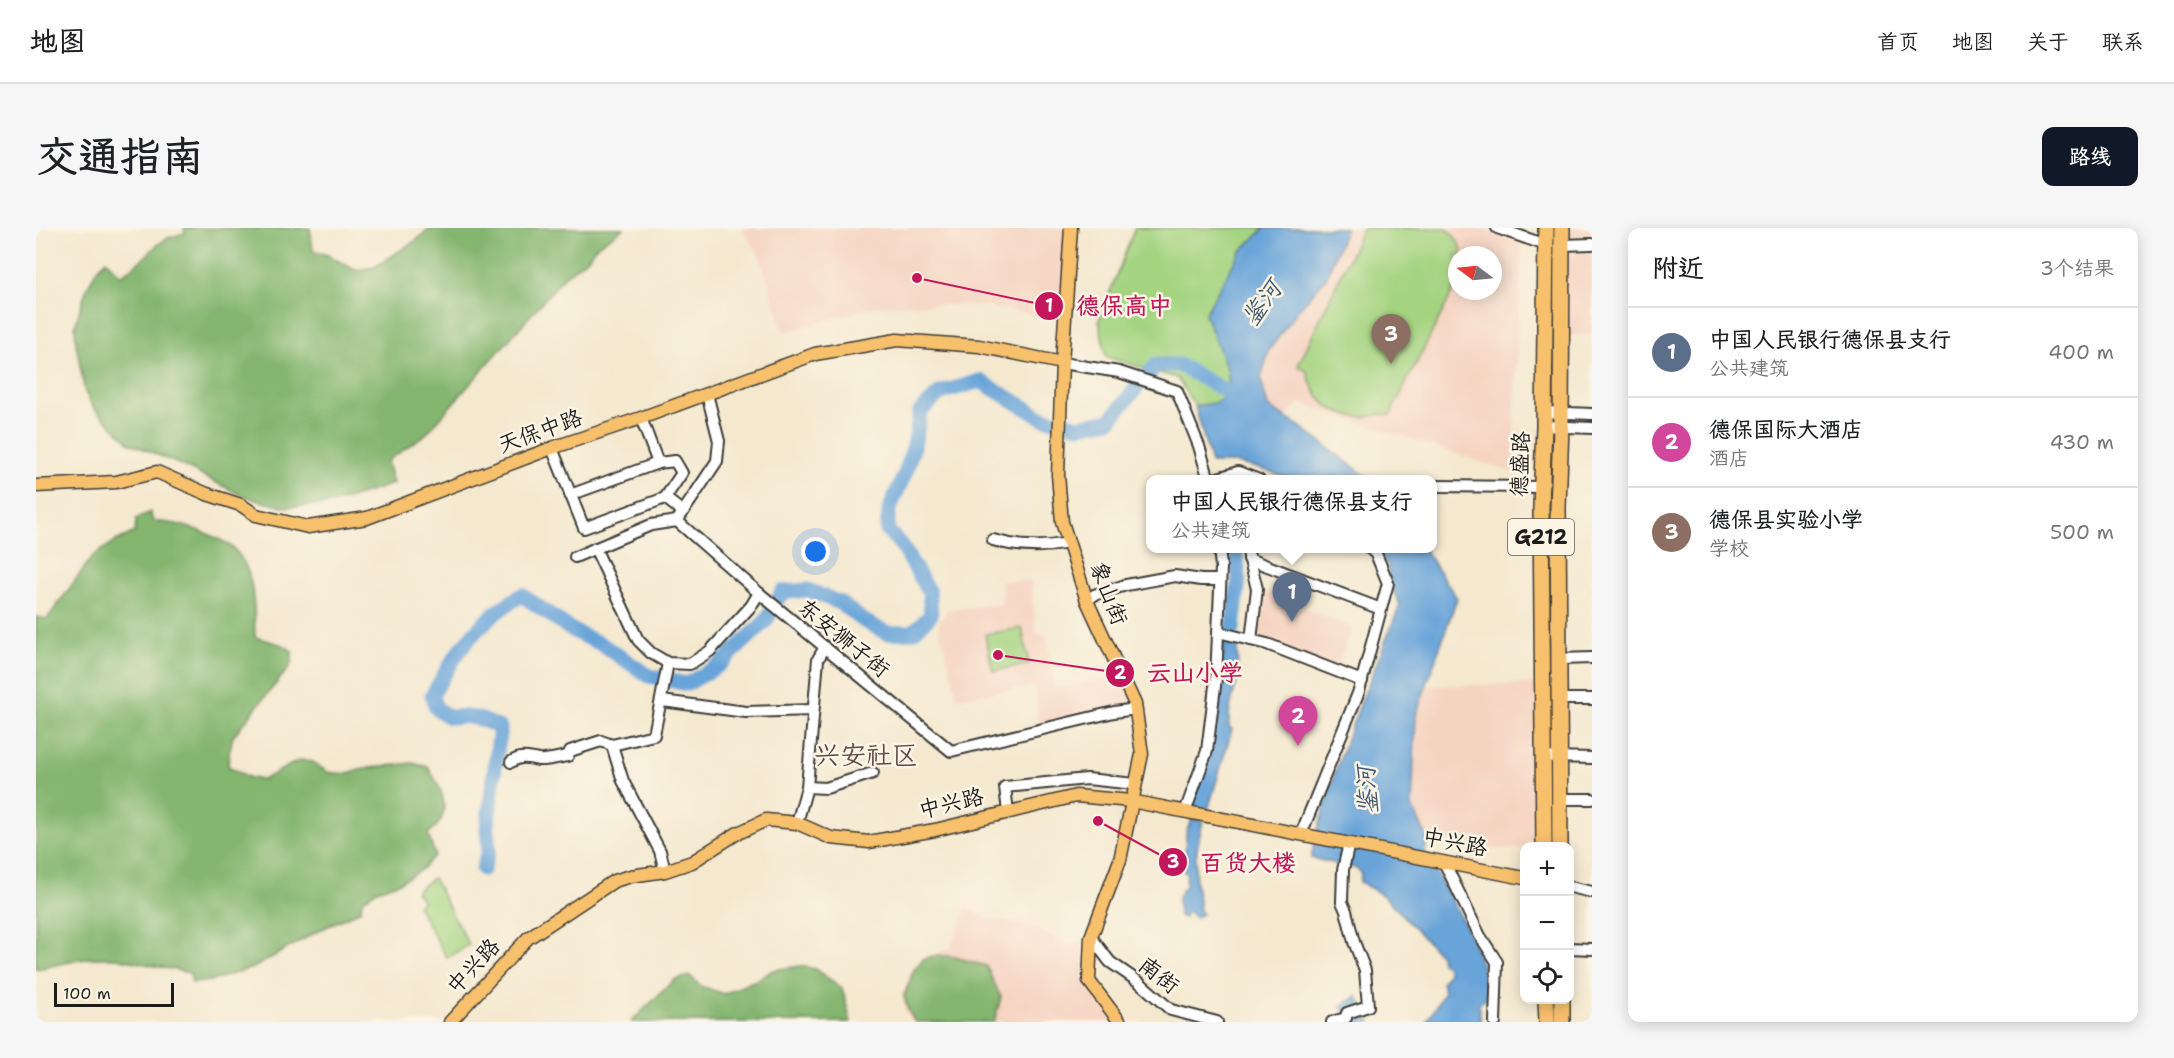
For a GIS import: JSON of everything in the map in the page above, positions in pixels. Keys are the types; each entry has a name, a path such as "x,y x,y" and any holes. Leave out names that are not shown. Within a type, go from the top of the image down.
{"highway":[{"name":"德盛路","path":"1544,842 1542,487 1546,228"},
{"name":"G212","path":"1560,842 1558,507 1562,228"},
{"path":"1546,1004 1547,1022"},
{"path":"1562,1004 1562,1022"}],"main road":[{"name":"象山街","path":"1071,228 1062,363 1058,475 1062,522 1087,601 1136,709 1142,754 1120,860 1091,937 1089,981 1120,1022"},
{"name":"天保中路","path":"36,486 116,482 157,472 207,494 241,505 256,515 308,527 367,518 552,448 815,354 897,340 979,346 1062,363"},
{"name":"中兴路","path":"450,1022 528,938 615,881 665,871 692,862 736,834 766,820 797,823 831,838 869,842 935,830 1076,796 1131,801 1520,877"}],"street":[{"path":"1497,228 1546,246"},
{"path":"1562,245 1592,244"},
{"path":"1062,363 1119,372 1177,391 1208,475"},
{"path":"575,557 651,525 680,516 717,461 719,441 707,394"},
{"path":"1561,420 1592,414"},
{"path":"641,418 658,463"},
{"path":"1544,419 1561,420 1592,428"},
{"path":"552,448 570,495 584,528 665,498 682,473 675,461 658,463 570,495"},
{"path":"1437,486 1542,487"},
{"name":"东安狮子街","path":"665,498 680,516 759,593 922,725 942,746 951,751 1114,712 1136,709"},
{"path":"993,540 1013,546 1058,546 1069,543"},
{"path":"595,548 638,640 651,653 668,663 690,664 710,651 751,606 759,593"},
{"path":"1185,812 1207,751 1216,678 1219,553"},
{"path":"1306,835 1362,681 1388,583 1375,553"},
{"path":"1248,554 1381,609"},
{"path":"1248,554 1257,589 1251,640"},
{"path":"1087,601 1104,591 1174,576 1220,580"},
{"path":"1218,632 1267,645 1362,681"},
{"path":"797,823 807,787 818,659 825,647"},
{"path":"1560,659 1592,658"},
{"path":"511,762 519,757 531,756 539,760 568,756 570,751 601,741 612,745 654,735 668,663"},
{"path":"1560,699 1592,699"},
{"path":"662,701 746,712 813,710"},
{"path":"612,745 623,781 660,850 665,871"},
{"path":"1543,757 1592,758"},
{"path":"807,787 826,788 873,773"},
{"path":"1008,812 1005,787 1087,779 1135,784"},
{"path":"1560,799 1592,799"},
{"path":"1332,1022 1346,1018 1347,1014 1368,1006 1365,970 1342,902 1343,870 1348,843"},
{"path":"1444,862 1480,936 1497,962 1495,1022"},
{"path":"1574,888 1592,892"},
{"name":"南街","path":"1091,937 1110,962 1139,981 1171,1010 1217,1022"},
{"path":"1574,948 1592,949"}],"shaded area":[{"path":"742,228 1071,228 1065,320 982,306 921,304 877,306 784,332 758,252"},
{"path":"1346,228 1480,228 1522,244 1512,472 1299,403 1285,418 1268,407 1261,379 1269,350 1298,310 1326,278"},
{"path":"1562,228 1592,228 1592,335 1561,335"},
{"path":"1002,581 1031,581 1036,633 1046,635 1055,688 1122,676 1135,704 1039,727 1034,686 958,698 938,624 947,610 1001,604"},
{"path":"1257,589 1352,627 1336,671 1251,640"},
{"path":"1536,684 1537,836 1529,842 1520,842 1519,849 1492,849 1427,837 1412,806 1416,715 1426,686"},
{"path":"966,908 991,920 1017,922 1070,944 1091,937 1089,981 1120,1022 913,1022 905,1013 902,995 912,969 926,956 951,948"}],"green space":[{"path":"184,228 310,228 313,250 328,255 355,270 375,267 418,239 429,228 624,228 597,246 587,259 566,275 426,434 387,461 393,484 332,504 286,507 237,493 130,443 93,407 85,392 76,344 75,325 86,290 97,269 106,260 121,276 157,245 168,238 185,233"},
{"path":"1135,228 1265,228 1240,252 1205,314 1227,368 1230,392 1216,403 1195,406 1177,378 1106,357 1099,320"},
{"path":"1363,228 1447,228 1453,234 1460,246 1448,246 1448,300 1390,415 1360,417 1339,412 1322,401 1307,371 1298,366"},
{"path":"150,512 153,521 196,529 229,544 241,558 250,578 254,602 255,637 283,645 292,651 292,662 288,669 233,736 228,766 248,777 262,780 300,760 313,762 327,772 343,774 369,768 412,763 428,767 438,786 444,806 441,820 428,834 435,855 421,870 400,882 377,890 362,901 361,910 318,931 255,967 211,981 192,983 190,973 116,958 89,958 36,969 36,617 47,619 93,556 135,532 136,519"},
{"path":"1022,628 1029,664 993,671 985,634"},
{"path":"433,878 469,945 447,958 417,905 423,901 416,891"},
{"path":"938,955 955,957 986,966 1001,997 994,1022 915,1022 904,996 914,970 923,959"},
{"path":"801,966 815,969 842,988 851,1022 631,1022 674,980 690,976 701,986 724,994 773,970"}],"water":[{"name":"鉴河","path":"1265,228 1346,228 1326,278 1298,310 1269,350 1261,379 1268,407 1301,427 1365,475 1280,475 1236,463 1211,463 1195,406 1216,403 1230,392 1227,368 1205,314 1240,252"},
{"name":"鉴河","path":"1378,553 1427,553 1457,598 1416,715 1412,806 1427,837 1425,852 1464,922 1480,959 1488,997 1479,1004 1481,1022 1427,1022 1444,992 1442,982 1448,973 1447,966 1441,963 1440,955 1384,896 1360,882 1361,872 1355,868 1311,858 1328,793 1362,699 1400,605 1390,584 1388,565"},
{"path":"1224,638 1237,641 1236,685 1229,716 1229,727 1232,729 1208,810 1192,807 1215,721 1222,684"},
{"path":"1192,818 1203,821 1195,871 1202,914 1195,918 1190,912 1186,913 1184,918 1179,916 1178,898 1187,883 1185,882 1187,874 1184,872 1186,833"},
{"path":"1357,996 1371,1022 1352,1022 1341,1007"}],"waterway":[{"path":"1149,374 1156,365 1179,365 1247,403"},
{"path":"483,869 489,849 487,829 500,728 475,718 449,717 436,708 432,696 459,652 493,615 522,595 573,631 601,644 649,676 687,684 718,666 766,621 782,592 808,590 840,603 864,621 887,633 913,632 931,615 929,592 902,546 887,530 889,510 906,471 915,441 920,412 940,393 980,381 1043,418 1053,420"},
{"path":"1067,423 1079,426 1110,420 1138,386"},
{"path":"1233,629 1239,578 1236,553"}],"place":[{"name":"德保高中","path":"917,278"},
{"name":"德保县实验小学","path":"1391,364"},
{"name":"中国人民银行德保县支行","path":"1292,622"},
{"name":"云山小学","path":"998,655"},
{"name":"德保国际大酒店","path":"1298,746"},
{"name":"百货大楼","path":"1098,821"}],"district":[{"name":"兴安社区","path":"866,754"}]}
